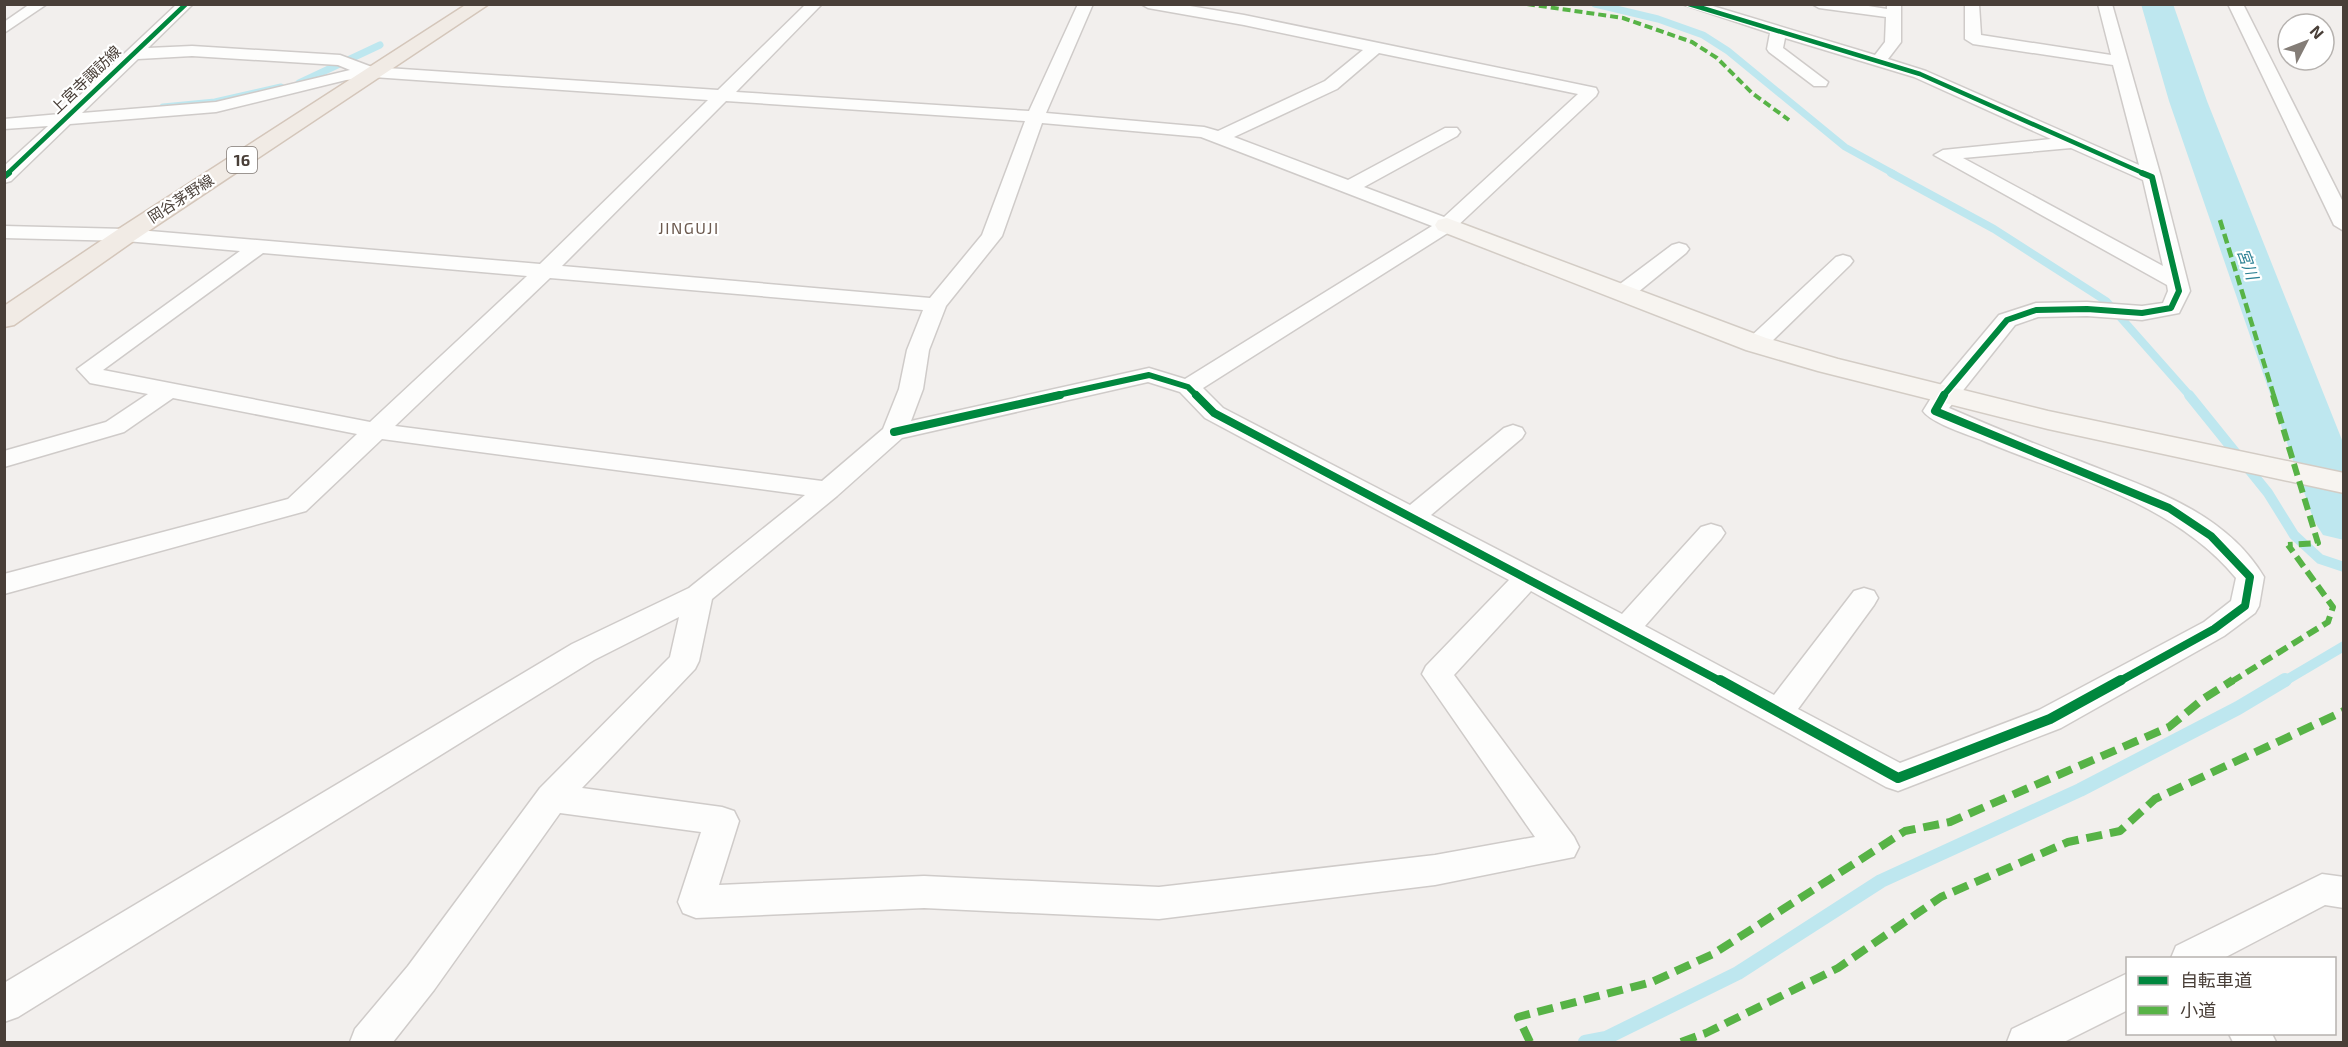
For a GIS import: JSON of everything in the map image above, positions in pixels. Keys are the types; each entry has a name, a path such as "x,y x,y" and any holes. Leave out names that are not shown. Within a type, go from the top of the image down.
{"main road":[{"name":"岡谷茅野線","path":"4,319 126,235 480,4"}],"street":[{"path":"4,29 40,4"},
{"name":"上宮寺諏訪線","path":"4,177 186,4"},
{"path":"4,584 297,505 544,272 815,4"},
{"path":"4,1004 583,652 699,595 828,490 894,432 911,389 918,350 936,305 992,236 1035,117 1086,4"},
{"path":"1148,4 1244,20 1590,92 1447,225 1188,387"},
{"path":"1689,4 1920,74 2152,177"},
{"path":"1819,4 1894,9 1893,42 1879,61"},
{"path":"1972,4 1973,39 2122,61"},
{"path":"894,432 1149,375 1188,387 1214,413 1626,629 1898,778 2050,719 2214,629 2246,606 2250,577 2215,537 2172,507 1935,411 1944,394 2007,320 2036,310 2086,309 2142,313 2170,308 2179,291 2152,177 2105,4"},
{"path":"2235,4 2338,201 2343,225"},
{"path":"1244,20 1259,9"},
{"path":"1778,31 1775,49 1820,82"},
{"path":"1220,137 1331,85 1376,47"},
{"path":"133,54 192,51 340,60 373,72"},
{"path":"4,124 216,106 346,75 373,72 1035,117 1179,129 1220,137 1756,344 1944,394 2343,483"},
{"path":"1350,187 1451,132"},
{"path":"2073,142 1942,155 2177,282"},
{"path":"4,232 126,235 936,305"},
{"path":"257,248 89,369 98,378 377,431 828,490"},
{"path":"1624,292 1679,249"},
{"path":"1756,344 1843,261"},
{"path":"4,459 115,427 169,390"},
{"path":"1413,516 1513,433"},
{"path":"1626,629 1711,533"},
{"path":"552,798 722,821 696,902 924,892 1159,903 1435,870 1562,847 1437,674 1528,577"},
{"path":"369,1042 421,978 552,798 684,661 699,595"},
{"path":"1779,713 1864,598"},
{"path":"2191,957 2322,889 2343,893"},
{"path":"2026,1042 2126,991"}],"waterway":[{"path":"1595,4 1658,19 1703,35 1728,51 1845,147 1894,174"},
{"name":"宮川","path":"2157,4 2188,101 2344,521"},
{"path":"299,83 380,45"},
{"path":"163,107 215,102 281,87"},
{"path":"1891,173 1994,229 2106,301 2190,396"},
{"path":"2189,395 2268,493 2294,535 2320,559 2344,567"},
{"path":"2283,682 2344,646"},
{"path":"1585,1042 1606,1038 1738,973 1881,881 2080,790 2238,708 2285,680"}],"marked path":[{"path":"1527,4 1623,18 1670,32 1712,54 1752,93 1789,120"},
{"path":"2220,220 2318,543 2288,545"},
{"path":"1530,1042 1518,1017 1652,982 1713,954 1905,831 1950,822 2169,727 2203,699 2328,622 2333,607 2288,545"},
{"path":"1681,1042 1706,1033 1838,968 1941,897 2068,842 2120,831 2155,799 2344,711"}],"cycle path":[{"path":"4,177 186,4"},
{"path":"894,432 1149,375 1188,387 1214,413 1626,629 1898,778 2050,719 2214,629 2245,606 2250,577 2231,554 2191,520 2146,497 1935,411 1944,395 2007,320 2036,310 2087,309 2142,313 2171,308 2179,291 2152,177 1920,74 1689,4"}],"district":[{"name":"JINGUJI","path":"689,228"}]}
